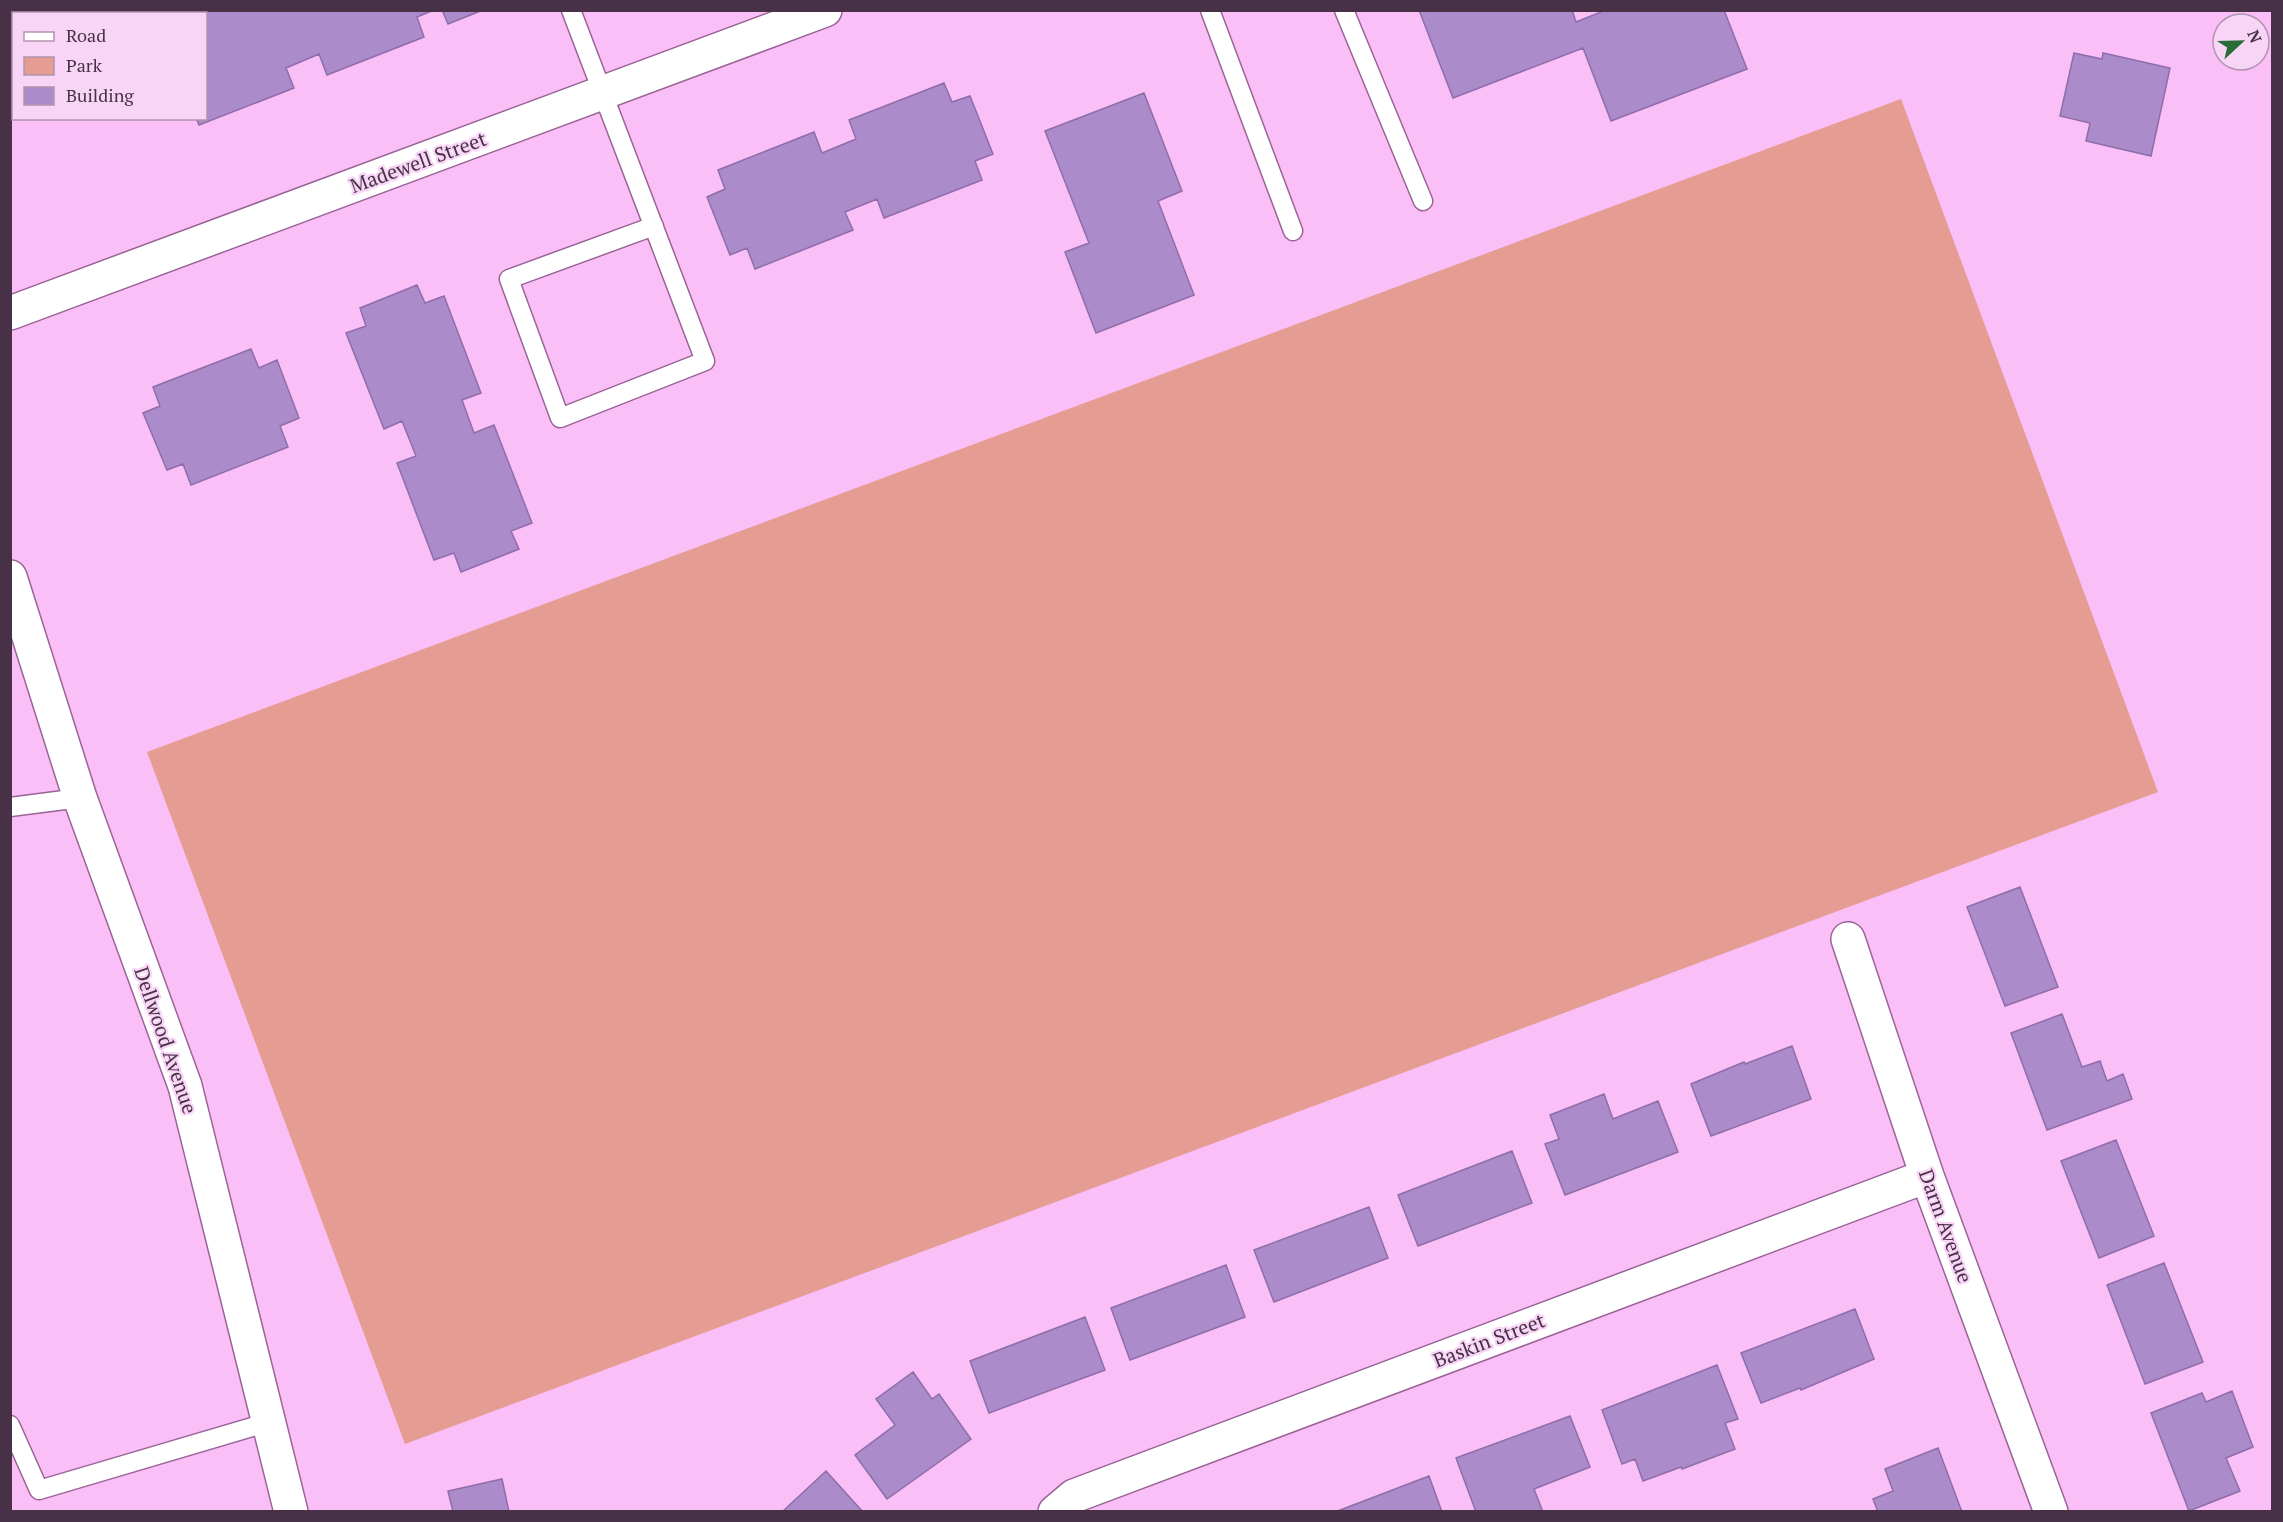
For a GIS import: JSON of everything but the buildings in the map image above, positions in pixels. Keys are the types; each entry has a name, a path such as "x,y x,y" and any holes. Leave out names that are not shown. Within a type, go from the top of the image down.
{"street":[{"name":"Madewell Street","path":"10,313 825,10"},
{"name":"Dellwood Avenue","path":"10,577 80,798 185,1086 291,1512"},
{"name":"Darm Avenue","path":"1848,939 1928,1176 2051,1512"},
{"name":"Baskin Street","path":"1055,1512 1074,1496 1928,1176"}],"lane":[{"path":"571,10 604,93 705,361 560,418 509,279 654,226"},
{"path":"1210,10 1293,231"},
{"path":"1344,10 1423,201"},
{"path":"10,807 80,798"},
{"path":"10,1425 39,1490 269,1422"}],"green space":[{"path":"1901,99 2158,792 405,1444 147,752"}]}
